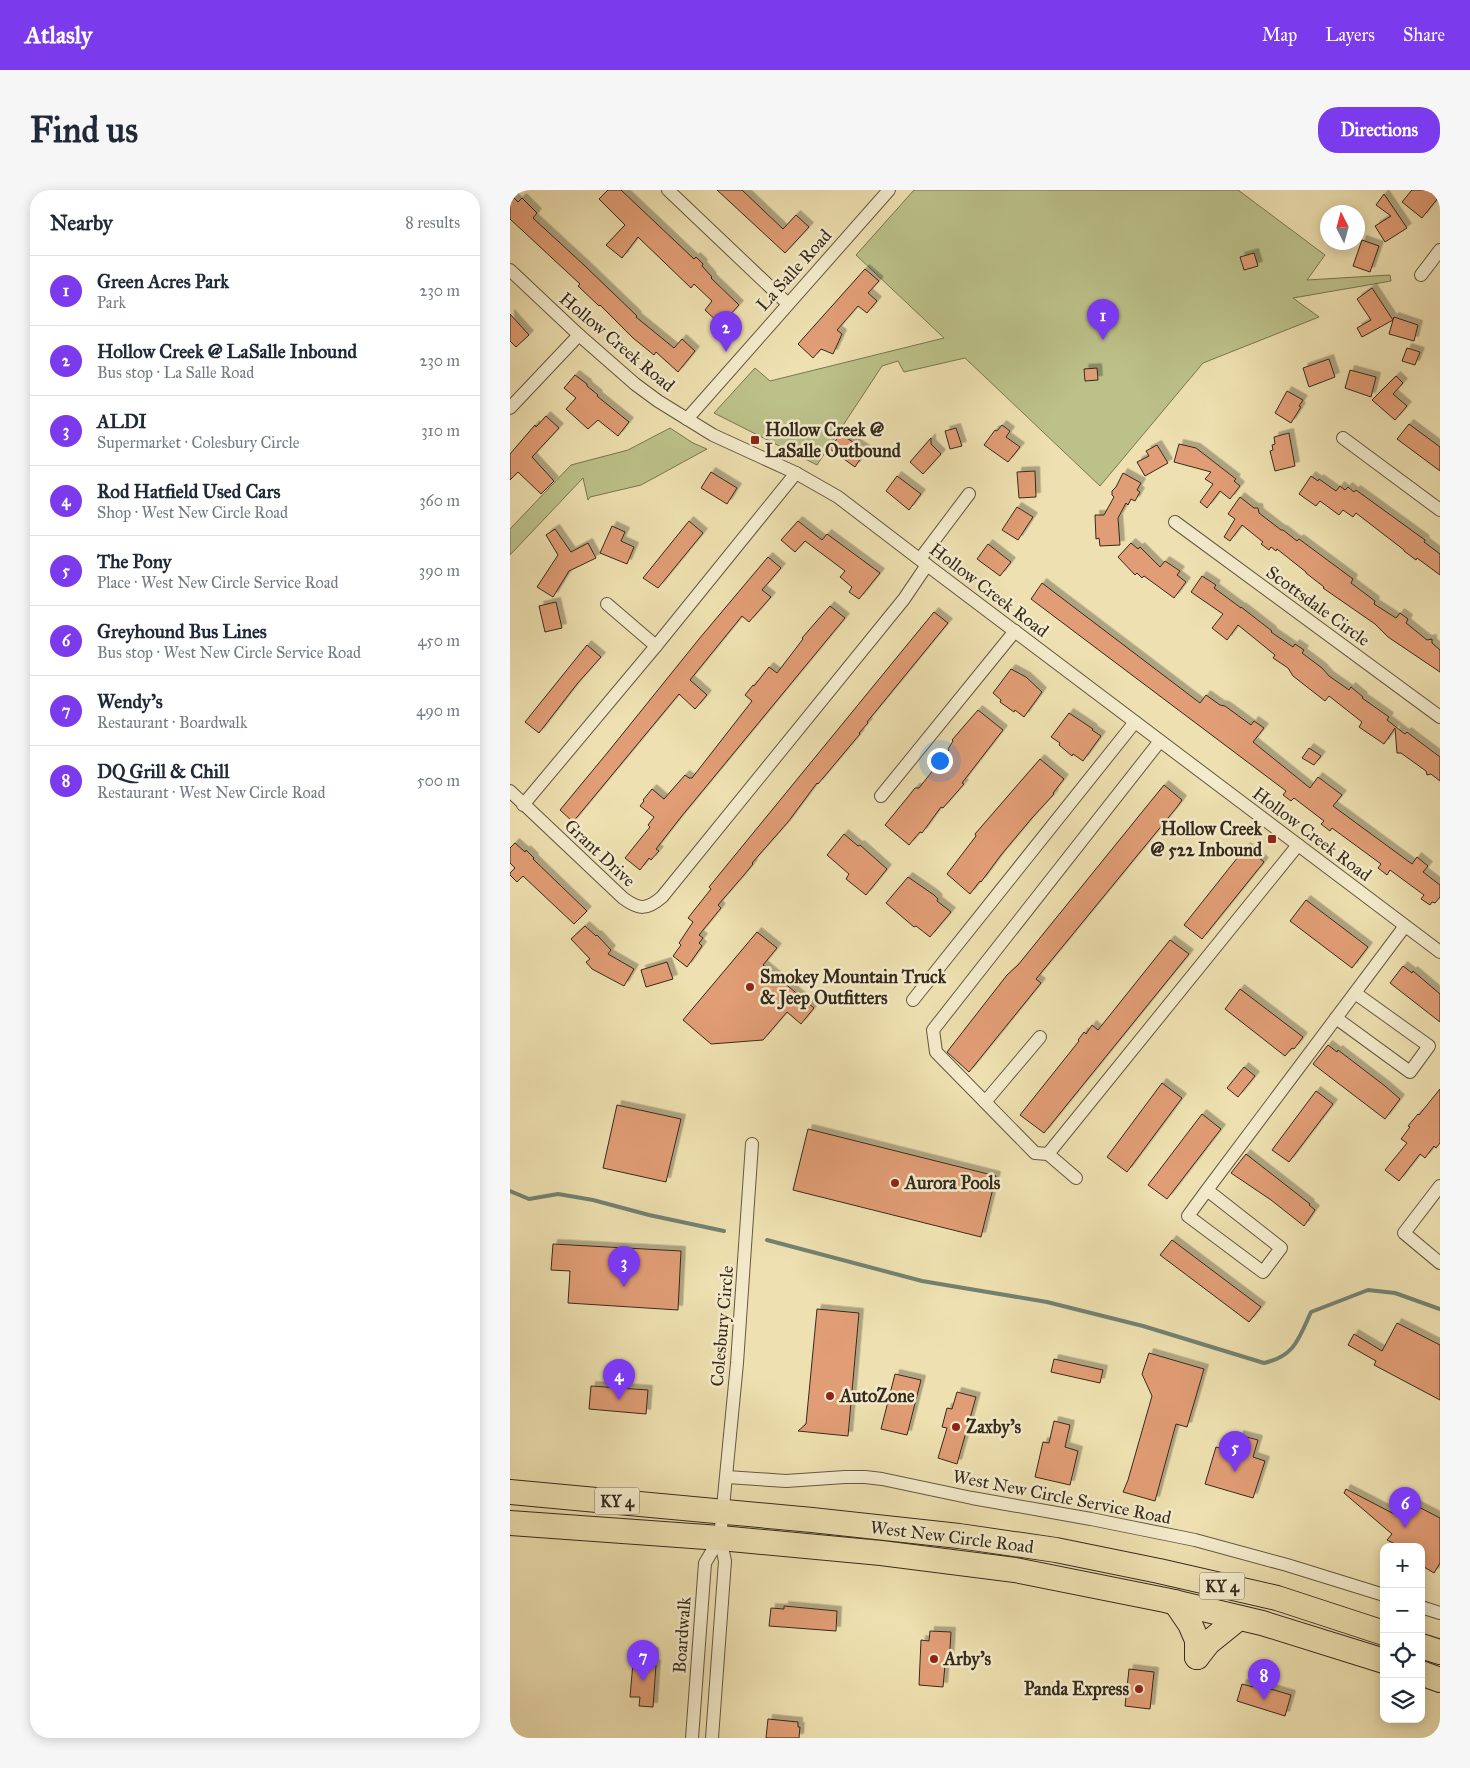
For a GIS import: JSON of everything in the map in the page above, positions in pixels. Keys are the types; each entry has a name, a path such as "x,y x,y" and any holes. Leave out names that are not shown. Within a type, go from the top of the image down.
{"highway":[{"name":"West New Circle Road","path":"510,1492 724,1511 959,1536 1056,1550 1277,1598 1380,1632"},
{"name":"West New Circle Road","path":"510,1523 720,1538 974,1564 1085,1583 1175,1602 1262,1623 1380,1660"},
{"path":"1175,1602 1190,1624 1197,1640 1198,1657 1208,1643 1239,1618"},
{"path":"1425,1647 1440,1652"},
{"path":"1425,1674 1440,1680"}],"street":[{"path":"668,190 787,303"},
{"name":"La Salle Road","path":"686,419 889,190"},
{"path":"1421,275 1440,250"},
{"name":"Hollow Creek Road","path":"510,270 579,335 658,402 714,435 796,473 838,497 1440,952"},
{"path":"510,408 579,335"},
{"path":"1343,438 1440,510"},
{"path":"523,805 656,646 796,473"},
{"name":"Grant Drive","path":"510,791 633,906 644,908 653,905 662,897 904,599 924,562 969,494"},
{"name":"Scottsdale Circle","path":"1175,522 1440,718"},
{"path":"607,604 656,646"},
{"path":"881,796 1015,631"},
{"path":"913,1000 1135,722"},
{"path":"1076,1178 1048,1154 1035,1153 936,1052 933,1030 1160,741"},
{"path":"1048,1154 1298,845"},
{"path":"1207,1190 1281,1248 1263,1272 1188,1216 1207,1190 1405,926"},
{"path":"1336,1018 1410,1072 1429,1046 1355,993"},
{"path":"985,1102 1040,1037"},
{"name":"Colesbury Circle","path":"724,1511 747,1234 752,1144"},
{"path":"1440,1186 1404,1233 1440,1263"},
{"name":"West New Circle Service Road","path":"727,1477 786,1481 865,1476 882,1478 972,1498 1195,1540 1287,1565 1380,1594"},
{"name":"Boardwalk","path":"712,1738 725,1561 720,1538 724,1511"},
{"name":"Boardwalk","path":"692,1738 706,1563 720,1538"},
{"path":"1425,1608 1440,1613"}],"green space":[{"path":"914,190 1238,190 1325,255 1307,280 1390,275 1391,281 1293,298 1319,317 1203,363 1100,486 965,358 904,372 898,361 882,366 817,465 714,413 755,368 770,381 944,338 856,255"},
{"path":"670,428 693,443 707,449 641,485 590,497 588,500 583,478 510,555 510,529 571,465 628,450"}],"building":[{"path":"608,190 621,190 694,259 696,257 703,264 702,266 711,278 739,305 721,325 705,310 712,301 694,284 691,288 638,237 622,258 606,245 625,225 599,199"},
{"path":"717,190 742,190 783,229 796,215 809,227 785,253"},
{"path":"1412,190 1428,190 1438,198 1422,218 1402,202"},
{"path":"510,194 518,202 522,198 537,213 533,218 636,317 674,348 682,339 695,351 678,372 656,352 654,355 633,338 578,286 580,284 510,219"},
{"path":"1384,194 1407,228 1385,242 1375,226 1391,216 1376,205"},
{"path":"1365,241 1379,246 1370,272 1353,266 1359,250 1365,250"},
{"path":"1254,253 1258,266 1244,270 1240,257"},
{"path":"865,269 879,281 868,293 877,301 867,313 858,306 837,330 842,334 833,354 821,349 813,358 798,344"},
{"path":"1372,288 1393,320 1362,337 1357,328 1371,320 1357,299"},
{"path":"510,314 529,335 516,347 510,341"},
{"path":"1394,317 1418,325 1414,341 1389,334"},
{"path":"1407,348 1420,352 1415,365 1402,361"},
{"path":"1329,359 1335,377 1309,387 1303,368"},
{"path":"1097,368 1098,380 1085,381 1084,369"},
{"path":"1350,370 1376,377 1371,397 1345,388"},
{"path":"575,375 629,422 618,436 598,420 588,429 566,409 576,398 564,388"},
{"path":"1396,376 1403,383 1393,394 1407,406 1395,420 1372,400"},
{"path":"1287,391 1303,400 1291,423 1275,413"},
{"path":"546,416 559,428 532,457 554,481 541,494 518,472 510,480 510,454 535,425 536,427"},
{"path":"1409,424 1440,447 1440,471 1397,439"},
{"path":"1002,425 1010,431 1006,437 1020,447 1008,462 984,445 995,430 997,431"},
{"path":"956,428 962,446 950,449 945,431"},
{"path":"1289,433 1295,466 1275,471 1270,451 1273,450 1272,445 1275,444 1274,437"},
{"path":"840,434 866,450 855,467 830,449"},
{"path":"931,438 931,444 941,454 923,474 910,462"},
{"path":"1179,444 1196,448 1236,479 1234,481 1240,486 1230,499 1220,491 1207,508 1200,502 1213,484 1205,479 1211,472 1174,462"},
{"path":"1157,445 1168,463 1145,476 1137,462 1149,456 1146,451"},
{"path":"1035,471 1036,497 1019,498 1017,472"},
{"path":"711,472 737,488 727,504 701,488"},
{"path":"1123,473 1141,483 1137,490 1140,492 1135,501 1131,499 1128,505 1126,503 1118,518 1120,545 1100,546 1099,538 1096,539 1095,515 1104,515 1114,497 1112,491"},
{"path":"897,476 921,494 909,510 886,491"},
{"path":"1311,476 1318,481 1319,479 1336,491 1340,486 1345,490 1348,487 1354,492 1356,490 1425,540 1424,542 1440,554 1440,575 1417,558 1416,560 1356,513 1353,517 1343,510 1339,515 1320,501 1316,506 1299,494"},
{"path":"1240,497 1254,508 1258,508 1259,513 1281,530 1297,541 1299,539 1353,579 1351,583 1375,601 1374,604 1396,618 1400,613 1408,619 1406,623 1427,640 1432,639 1432,643 1440,650 1440,672 1388,637 1375,624 1323,588 1277,549 1276,551 1271,547 1269,550 1261,544 1263,542 1242,525 1230,541 1224,537 1235,519 1228,514"},
{"path":"1017,507 1033,517 1018,540 1002,530"},
{"path":"689,521 703,533 658,588 643,578"},
{"path":"798,521 822,540 827,534 880,573 859,599 849,592 852,587 840,577 845,571 805,541 795,552 781,540"},
{"path":"612,526 625,532 621,541 634,547 627,564 600,553"},
{"path":"555,529 571,552 588,543 596,558 569,571 553,597 537,587 558,555 546,535"},
{"path":"1131,543 1138,549 1140,547 1160,567 1165,561 1180,571 1177,575 1186,582 1174,598 1144,576 1142,578 1137,573 1135,575 1118,557"},
{"path":"988,544 1011,562 1000,576 977,559"},
{"path":"768,557 781,568 762,590 771,597 749,622 742,616 690,680 707,695 695,709 679,694 573,822 560,810"},
{"path":"1202,576 1216,585 1214,588 1271,632 1293,647 1295,644 1304,650 1302,653 1322,668 1329,676 1349,690 1351,687 1362,698 1389,717 1387,720 1405,734 1407,732 1440,757 1440,781 1431,774 1427,775 1426,771 1401,753 1397,753 1395,728 1384,744 1359,727 1362,722 1329,696 1325,701 1293,676 1288,668 1273,658 1275,655 1238,625 1227,640 1212,628 1223,614 1191,592"},
{"path":"1042,583 1200,703 1206,695 1251,725 1254,721 1264,728 1253,742 1310,788 1318,777 1342,795 1333,806 1412,864 1417,857 1428,866 1423,872 1440,885 1440,897 1435,903 1432,902 1430,905 1421,899 1424,895 1390,870 1387,875 1378,868 1381,864 1332,828 1330,831 1321,824 1324,821 1294,798 1291,801 1283,795 1286,791 1031,599"},
{"path":"556,602 562,628 545,632 539,606"},
{"path":"830,606 845,618 681,817 656,849 659,851 651,860 649,858 640,870 625,858 650,827 648,825 654,817 640,806 643,800 652,789 664,799 685,775 692,778 752,701 745,695 753,685 769,667 777,673 802,638"},
{"path":"934,612 948,623 867,722 860,734 817,783 788,822 718,905 721,908 699,935 703,938 699,943 702,946 687,967 673,956 693,922 688,918 711,889 709,887"},
{"path":"587,645 601,657 577,684 539,733 525,722"},
{"path":"1011,669 1026,677 1042,692 1024,717 1000,702 1001,700 993,693"},
{"path":"978,710 1003,730 962,783 964,784 943,808 941,807 922,833 920,832 909,845 885,825 915,788 919,788 949,750 952,740"},
{"path":"1069,713 1101,736 1083,761 1073,754 1072,756 1059,745 1060,743 1051,737"},
{"path":"1309,748 1321,756 1314,765 1302,758"},
{"path":"1040,759 1064,779 1054,794 970,894 947,874 976,836 975,834"},
{"path":"1164,785 1182,800 1036,979 1041,983 969,1072 947,1052 1007,975 1018,965"},
{"path":"844,834 858,846 860,845 887,869 866,895 846,879 849,874 827,855"},
{"path":"515,843 525,852 526,850 587,911 574,924 523,876 517,882 510,875 515,868 510,863 510,848"},
{"path":"1246,847 1264,862 1202,939 1184,925"},
{"path":"908,877 934,895 938,899 937,901 951,912 930,937 916,926 914,927 886,903"},
{"path":"1306,900 1368,947 1352,968 1290,921"},
{"path":"585,926 597,935 611,950 608,954 634,969 624,986 592,969 586,962 590,959 571,939"},
{"name":"Smokey Mountain Truck & Jeep Outfitters","path":"757,932 777,948 763,965 814,1008 801,1024 787,1012 763,1040 711,1044 683,1020"},
{"path":"1170,940 1189,954 1044,1133 1020,1115 1079,1041 1084,1032 1086,1034 1092,1025 1098,1030"},
{"path":"667,962 673,979 646,987 641,970"},
{"path":"1403,966 1412,973 1413,971 1440,994 1440,1022 1390,983"},
{"path":"1240,989 1303,1037 1294,1049 1292,1048 1285,1056 1225,1009"},
{"path":"1328,1045 1337,1052 1338,1050 1400,1099 1385,1119 1313,1064"},
{"path":"1244,1067 1255,1076 1238,1097 1227,1088"},
{"path":"1162,1083 1182,1098 1127,1172 1107,1157"},
{"path":"1440,1089 1440,1143 1436,1148 1434,1146 1425,1158 1420,1154 1399,1181 1385,1170 1407,1143 1401,1139 1410,1127 1408,1126"},
{"path":"1316,1091 1333,1104 1289,1162 1272,1150"},
{"path":"617,1105 681,1119 666,1182 603,1168"},
{"path":"1202,1114 1221,1129 1167,1199 1148,1185"},
{"name":"Aurora Pools","path":"808,1129 996,1176 981,1237 793,1190"},
{"path":"1246,1154 1310,1204 1315,1210 1304,1226 1271,1200 1231,1173"},
{"path":"1172,1240 1261,1307 1249,1322 1160,1255"},
{"path":"553,1244 681,1251 678,1310 568,1303 570,1271 551,1270"},
{"path":"817,1309 859,1313 848,1436 798,1431 806,1424"},
{"path":"1397,1323 1440,1345 1440,1400 1374,1365 1376,1361 1348,1345 1354,1334 1382,1351"},
{"path":"1149,1353 1204,1369 1187,1427 1176,1424 1155,1501 1123,1492 1152,1396 1142,1374"},
{"path":"1054,1359 1103,1370 1100,1383 1051,1372"},
{"path":"895,1374 921,1380 907,1435 881,1429"},
{"path":"591,1386 648,1390 646,1414 589,1409"},
{"name":"Zaxby's","path":"957,1392 976,1397 957,1464 938,1458 947,1428 942,1427 947,1408 952,1409"},
{"path":"1054,1421 1070,1425 1065,1447 1078,1451 1070,1485 1035,1477 1043,1442 1049,1443"},
{"path":"1239,1435 1258,1440 1253,1457 1265,1461 1253,1498 1205,1484 1216,1447 1234,1452"},
{"path":"1346,1489 1400,1517 1409,1502 1440,1518 1440,1563 1434,1573 1425,1567 1425,1543 1393,1543 1387,1540 1392,1534 1344,1493"},
{"path":"784,1606 837,1611 836,1631 769,1626 771,1608 784,1609"},
{"name":"Arby's","path":"930,1631 951,1632 949,1665 945,1665 943,1687 919,1685 921,1640 929,1641"},
{"path":"634,1651 654,1652 653,1665 656,1665 653,1707 639,1706 640,1697 630,1697"},
{"name":"Panda Express","path":"1129,1669 1154,1672 1150,1709 1125,1706"},
{"path":"1242,1684 1253,1687 1254,1684 1291,1695 1285,1716 1237,1701"},
{"path":"768,1719 798,1722 798,1727 800,1727 799,1738 766,1738"}],"waterway":[{"path":"510,1191 529,1199 558,1194 593,1200 649,1215 724,1231"},
{"path":"767,1240 922,1281 1047,1302 1143,1326 1264,1363 1283,1356 1295,1345 1311,1312 1368,1290 1395,1293 1440,1309"}],"place":[{"name":"Green Acres Park","path":"1103,340"},
{"name":"Hollow Creek @ LaSalle Inbound","path":"726,352"},
{"name":"Hollow Creek @ LaSalle Outbound","path":"755,440"},
{"name":"Hollow Creek @ 522 Inbound","path":"1272,839"},
{"name":"Smokey Mountain Truck & Jeep Outfitters","path":"750,987"},
{"name":"Aurora Pools","path":"895,1183"},
{"name":"ALDI","path":"624,1287"},
{"name":"AutoZone","path":"830,1396"},
{"name":"Rod Hatfield Used Cars","path":"619,1400"},
{"name":"Zaxby's","path":"956,1427"},
{"name":"The Pony","path":"1235,1472"},
{"name":"Greyhound Bus Lines","path":"1405,1528"},
{"name":"Arby's","path":"934,1659"},
{"name":"Wendy's","path":"643,1681"},
{"name":"Panda Express","path":"1139,1689"},
{"name":"DQ Grill & Chill","path":"1264,1700"}]}
